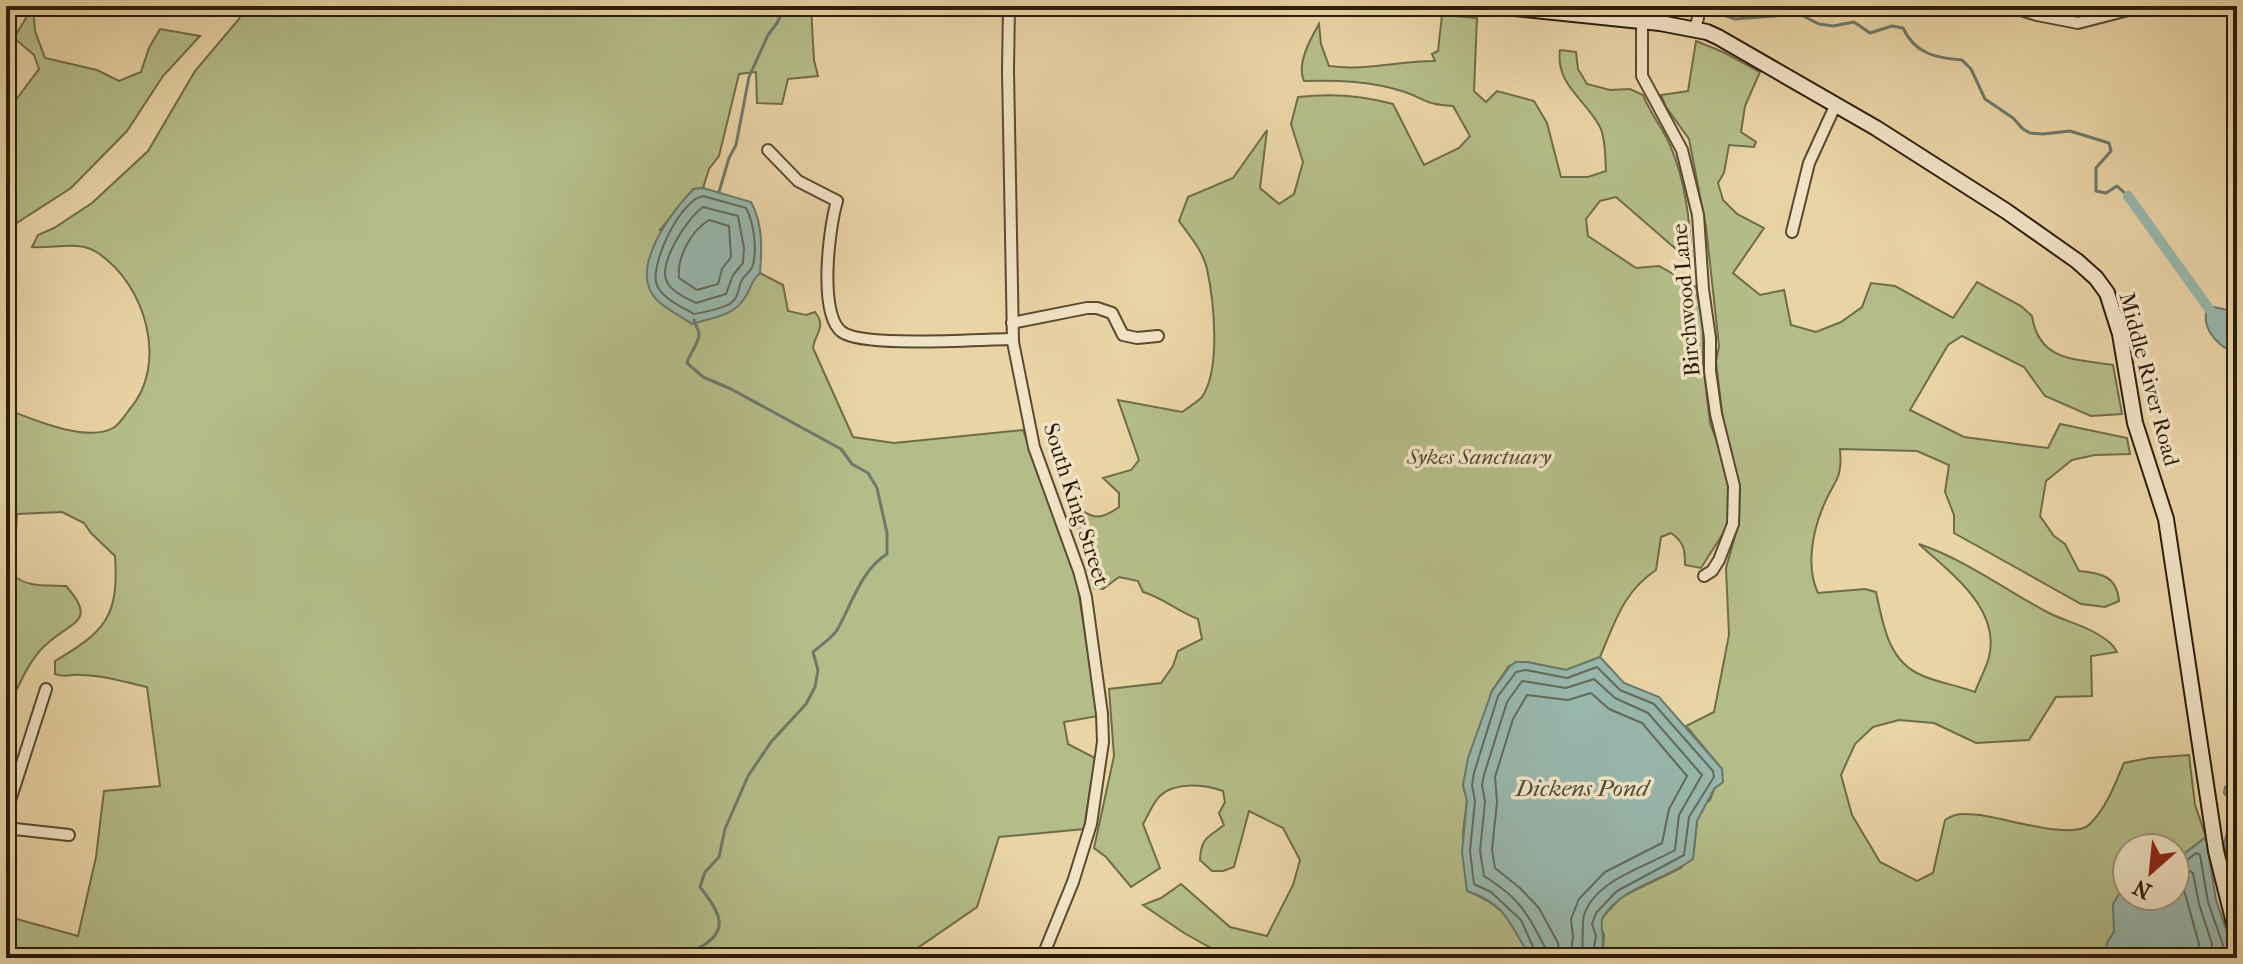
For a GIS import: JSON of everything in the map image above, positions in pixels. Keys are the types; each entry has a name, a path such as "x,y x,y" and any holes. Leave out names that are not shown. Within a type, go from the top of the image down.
{"main road":[{"path":"1257,6 1327,6"},
{"name":"Middle River Road","path":"1494,6 1696,24 1836,104 2056,245 2096,278 2107,293 2120,334 2135,423 2166,519 2218,859 2237,935"}],"street":[{"path":"6,21 17,6"},
{"name":"South King Street","path":"1009,6 1013,339 1034,447 1086,597 1103,742 1091,824 1073,882 1042,958"},
{"path":"1696,24 1697,6"},
{"path":"2008,6 2078,23 2133,7"},
{"name":"Birchwood Lane","path":"1642,21 1642,76 1682,150 1696,204 1710,338 1710,371 1718,423 1734,486 1733,524 1719,560 1712,571 1704,576"},
{"path":"1792,232 1809,163 1836,104"},
{"path":"768,150 798,181 837,201 831,221 828,306 832,322 842,333 861,338 895,340 1013,339"},
{"path":"1012,323 1097,308 1112,313 1123,335 1137,338 1158,336"},
{"path":"6,813 46,689"},
{"path":"6,828 69,835"}],"green space":[{"path":"30,6 33,6 35,31 45,58 97,70 119,81 141,72 160,29 200,36 163,76 127,131 71,188 9,228 6,233 6,113 39,69 34,55 14,38"},
{"path":"244,6 811,6 818,76 788,79 782,104 757,103 756,72 739,74 719,156 709,169 703,188 693,189 660,230 749,283 760,273 783,285 788,311 806,315 815,312 820,326 813,348 853,437 894,443 1023,430 1076,576 1098,716 1064,722 1068,744 1095,758 1084,829 999,837 977,907 912,952 910,958 6,958 6,916 78,936 96,857 104,791 160,786 147,687 98,676 55,674 55,661 86,640 106,620 116,577 115,556 84,523 62,512 17,514 13,574 30,584 66,586 80,607 81,614 39,652 17,689 6,686 6,409 75,431 102,432 122,420 141,392 148,371 146,327 129,285 115,267 98,253 83,247 32,247 38,235 92,203 148,151 195,71 239,19"},
{"name":"Sykes Sanctuary","path":"1442,15 1477,18 1474,91 1486,102 1497,91 1534,101 1547,123 1561,177 1588,177 1606,171 1602,132 1562,73 1560,50 1576,52 1578,69 1587,84 1610,90 1630,89 1643,95 1670,145 1680,173 1692,263 1616,197 1600,201 1586,219 1588,236 1636,268 1659,266 1696,287 1703,327 1703,363 1710,423 1726,466 1729,524 1701,568 1685,565 1683,546 1675,536 1671,533 1661,537 1656,570 1628,598 1600,657 1566,670 1527,662 1509,666 1492,691 1463,785 1467,800 1463,833 1467,891 1487,900 1503,913 1516,928 1532,958 1229,958 1143,905 1161,898 1181,884 1230,927 1267,936 1293,885 1300,860 1283,828 1249,811 1234,867 1212,871 1200,860 1201,852 1206,839 1224,825 1219,813 1225,802 1223,791 1199,786 1174,788 1155,802 1143,824 1160,868 1131,887 1106,857 1094,848 1114,756 1109,689 1161,683 1173,666 1178,651 1202,639 1198,619 1143,592 1138,581 1119,577 1103,589 1094,588 1069,502 1099,517 1119,507 1119,493 1103,478 1131,470 1139,460 1118,400 1182,412 1202,397 1208,385 1214,353 1212,299 1202,256 1179,221 1188,197 1233,178 1267,130 1260,188 1279,204 1294,194 1303,162 1291,124 1298,97 1346,96 1393,104 1424,165 1459,148 1470,136 1453,106 1432,103 1405,92 1367,83 1304,81 1302,74 1306,51 1319,24 1321,44 1329,66 1369,67 1435,61 1432,54 1438,51"},
{"path":"1696,41 1760,72 1745,106 1741,132 1756,142 1754,147 1729,145 1724,173 1718,183 1723,200 1737,214 1764,228 1733,273 1760,295 1784,290 1791,325 1816,332 1841,322 1862,307 1871,283 1895,286 1953,318 1977,282 2021,306 2032,316 2042,342 2051,350 2073,359 2113,365 2122,414 2091,416 2045,396 2024,367 1962,336 1948,345 1910,410 1964,437 2048,448 2060,424 2127,438 2130,454 2095,455 2072,460 2046,481 2040,516 2054,536 2065,544 2079,571 2106,577 2115,586 2119,601 2105,607 2081,604 1954,533 1954,515 1945,492 1949,465 1917,451 1840,449 1839,475 1819,517 1811,562 1818,593 1865,589 1876,592 1889,640 1901,661 1910,669 1927,678 1975,692 1989,657 1991,639 1987,623 1970,593 1919,544 1969,566 2047,612 2093,632 2114,647 2117,652 2091,656 2092,696 2056,697 2029,740 1976,743 1934,723 1899,720 1873,727 1855,744 1841,775 1852,815 1880,862 1917,881 1933,873 1945,820 1949,817 1980,815 2038,827 2082,829 2101,810 2124,763 2189,755 2195,805 2206,837 2191,849 2191,832 2111,832 2114,932 2107,943 2106,958 1599,958 1603,951 1602,918 1621,897 1681,868 1694,850 1697,821 1703,806 1710,800 1722,769 1686,726 1714,712 1729,635 1726,568 1739,522 1740,488 1723,420 1716,362 1719,346 1706,227 1689,139 1661,95 1688,91"}],"water":[{"path":"703,188 751,202 760,228 760,273 734,309 692,324 656,299 649,287 647,272 656,241 665,225 694,189"},
{"path":"2214,307 2237,312 2237,354 2219,343 2207,327 2206,313"},
{"name":"Dickens Pond","path":"1600,657 1624,683 1659,697 1722,769 1723,782 1714,789 1697,821 1693,859 1633,890 1603,917 1603,946 1599,958 1532,958 1501,910 1467,891 1462,852 1467,800 1463,785 1468,758 1492,691 1510,666 1516,662 1527,662 1566,670"},
{"path":"2237,779 2237,907 2224,843 2231,820 2230,801 2224,793 2225,787"},
{"path":"2206,837 2216,900 2233,950 2225,958 2106,958 2107,943 2114,932 2113,912 2191,912 2191,849"}],"waterway":[{"path":"719,192 736,145 749,77 785,6"},
{"path":"1648,6 1657,10 1666,6"},
{"path":"1678,6 1707,9 1735,19 1799,14 1819,24 1833,26 1854,22 1870,33 1892,26 1903,28 1914,44 1927,53 1962,60 1971,69 1985,99 2030,133 2070,131 2109,143 2111,151 2096,168 2096,191 2106,193 2117,186 2128,196"},
{"path":"2128,196 2210,310"},
{"path":"694,320 699,337 687,363 703,377 841,449 852,464 868,473 877,488 887,533 887,554 864,578 835,633 813,652 818,670 815,687 806,704 771,742 748,776 725,829 719,857 705,872 700,887 717,913 719,928 708,942 697,949 695,958"}]}
